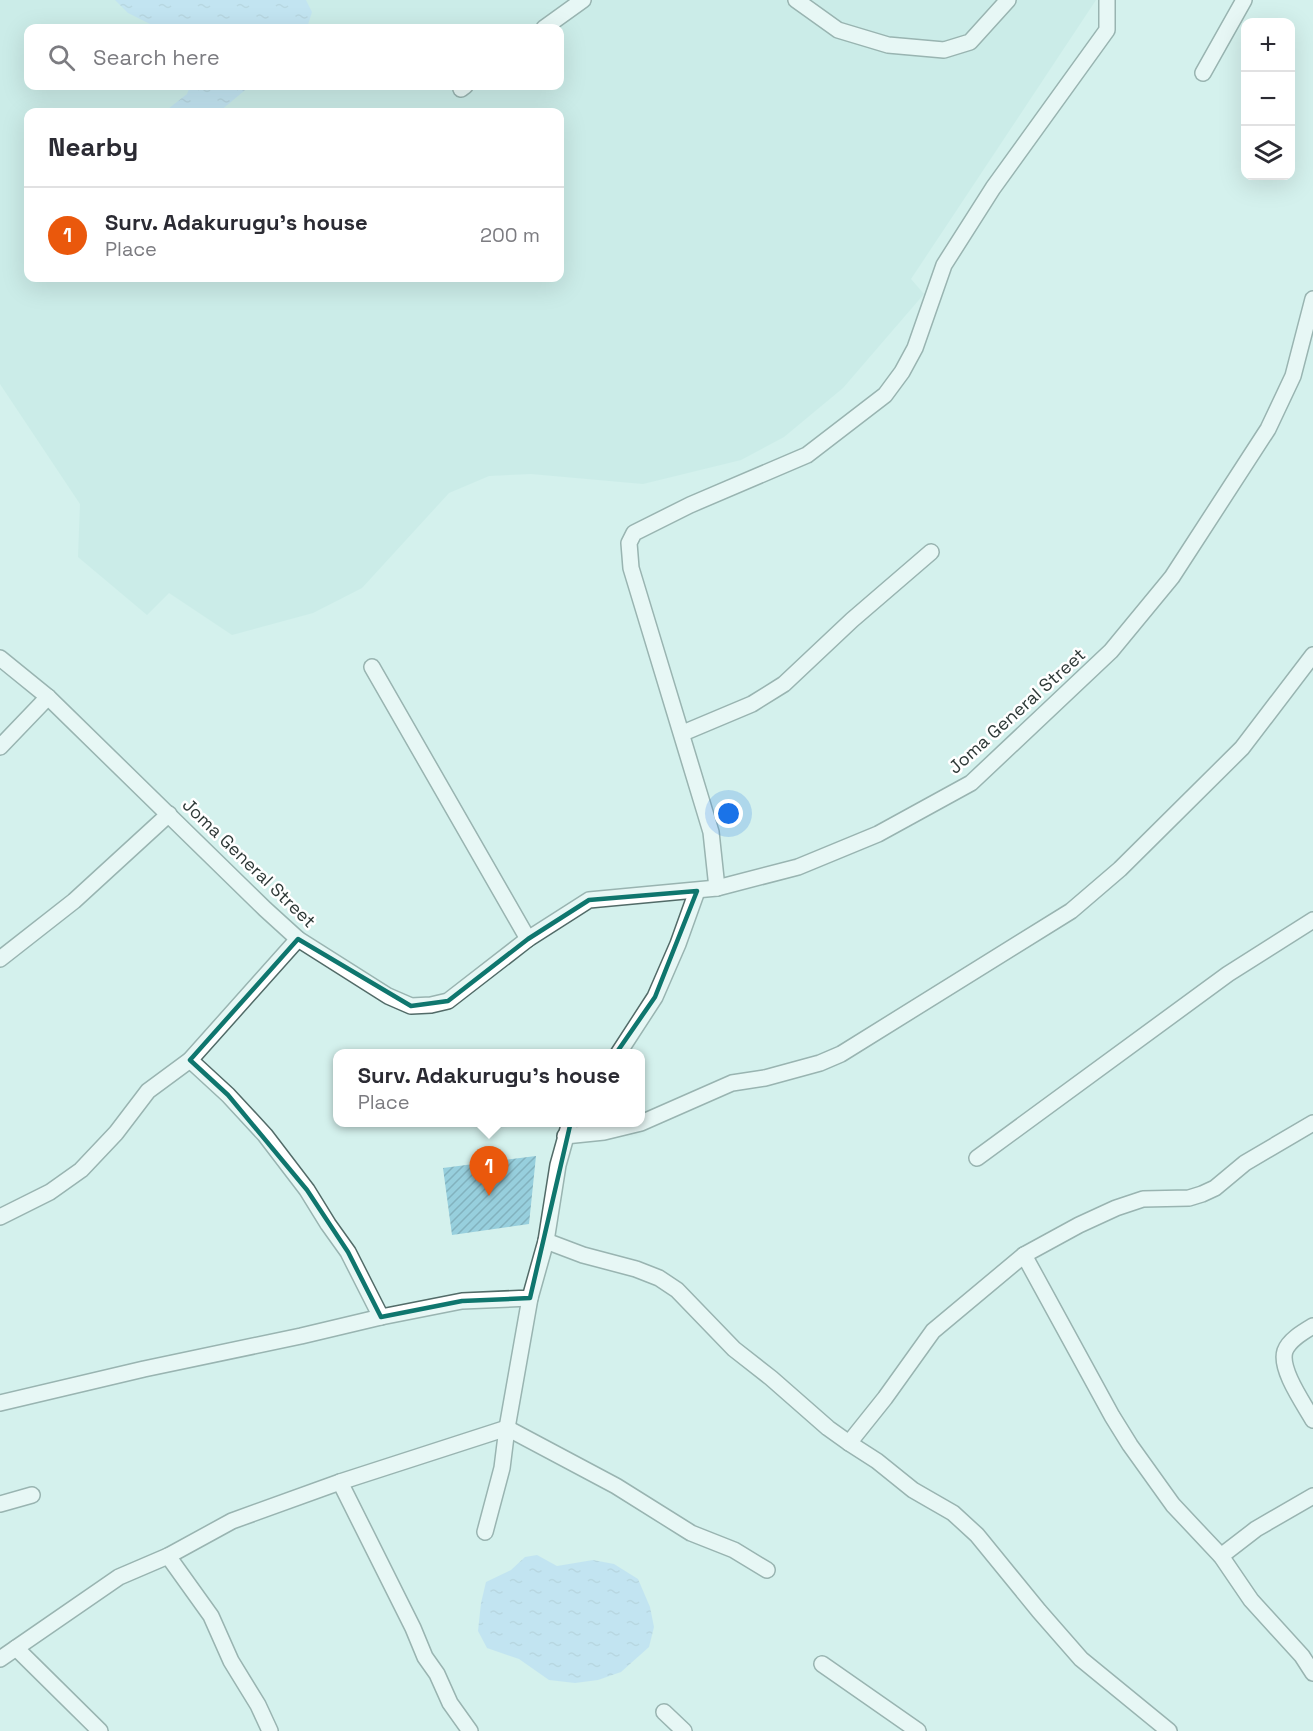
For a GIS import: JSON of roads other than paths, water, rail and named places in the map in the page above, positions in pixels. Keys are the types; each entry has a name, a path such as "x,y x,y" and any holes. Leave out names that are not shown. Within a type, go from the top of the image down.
{"street":[{"path":"550,24 583,0"},
{"path":"796,0 838,30 888,45 944,50 970,42 1008,0"},
{"path":"717,888 711,832 683,733 631,568 629,543 634,533 690,505 807,455 885,395 902,372 915,348 944,265 993,188 1107,30 1109,9 1107,0"},
{"path":"1203,73 1244,0"},
{"name":"Joma General Street","path":"0,658 48,697 298,939 388,996 411,1006 448,1001 528,939 589,900 717,888 798,867 878,834 971,783 1111,651 1172,577 1268,429 1293,376 1313,299"},
{"path":"683,733 752,704 784,684 815,653 931,552"},
{"path":"645,1121 732,1083 765,1078 831,1059 859,1044 946,987 1071,911 1120,869 1242,748 1313,655"},
{"path":"372,667 528,939"},
{"path":"0,747 48,697"},
{"path":"0,959 74,901 169,814"},
{"path":"621,1049 654,997 678,944 697,891"},
{"path":"977,1158 1228,974 1313,920"},
{"path":"0,1217 50,1192 81,1170 116,1133 148,1091 190,1060 298,939"},
{"path":"190,1060 228,1095 265,1135 307,1190 327,1224 348,1252 381,1317"},
{"path":"849,1443 885,1398 933,1330 1024,1255 1079,1225 1125,1205 1143,1199 1189,1198 1202,1194 1215,1188 1245,1163 1313,1123"},
{"path":"485,1532 502,1468 530,1298 546,1241 567,1129 604,1132 625,1127"},
{"path":"546,1241 583,1255 636,1269 658,1278 677,1290 734,1349 849,1443 878,1461 913,1490 953,1513 977,1535 1081,1659 1169,1731"},
{"path":"1024,1255 1130,1445 1173,1505 1221,1556 1251,1600 1302,1656 1313,1672"},
{"path":"0,1403 144,1368 381,1317 462,1301 530,1298"},
{"path":"1313,1326 1293,1340 1285,1350 1284,1365 1313,1420"},
{"path":"0,1659 119,1577 168,1556 232,1521 340,1482 507,1428 615,1486 691,1533 734,1550 767,1570"},
{"path":"340,1482 413,1628 425,1657 450,1703 470,1731"},
{"path":"0,1504 32,1495"},
{"path":"1221,1556 1256,1529 1313,1496"},
{"path":"168,1556 211,1616 231,1661 270,1731"},
{"path":"16,1647 100,1731"},
{"path":"822,1664 918,1731"},
{"path":"664,1712 684,1731"}],"water":[{"path":"115,0 306,0 312,12 308,24 150,24 128,13"},
{"path":"188,90 245,90 224,108 169,108 187,94"},
{"path":"537,1555 557,1566 593,1560 614,1564 638,1579 650,1607 654,1627 649,1647 621,1672 598,1680 575,1683 549,1680 519,1659 487,1648 478,1631 486,1582 511,1570 525,1557"}],"place":[{"name":"Surv. Adakurugu's house","path":"489,1196"}]}
